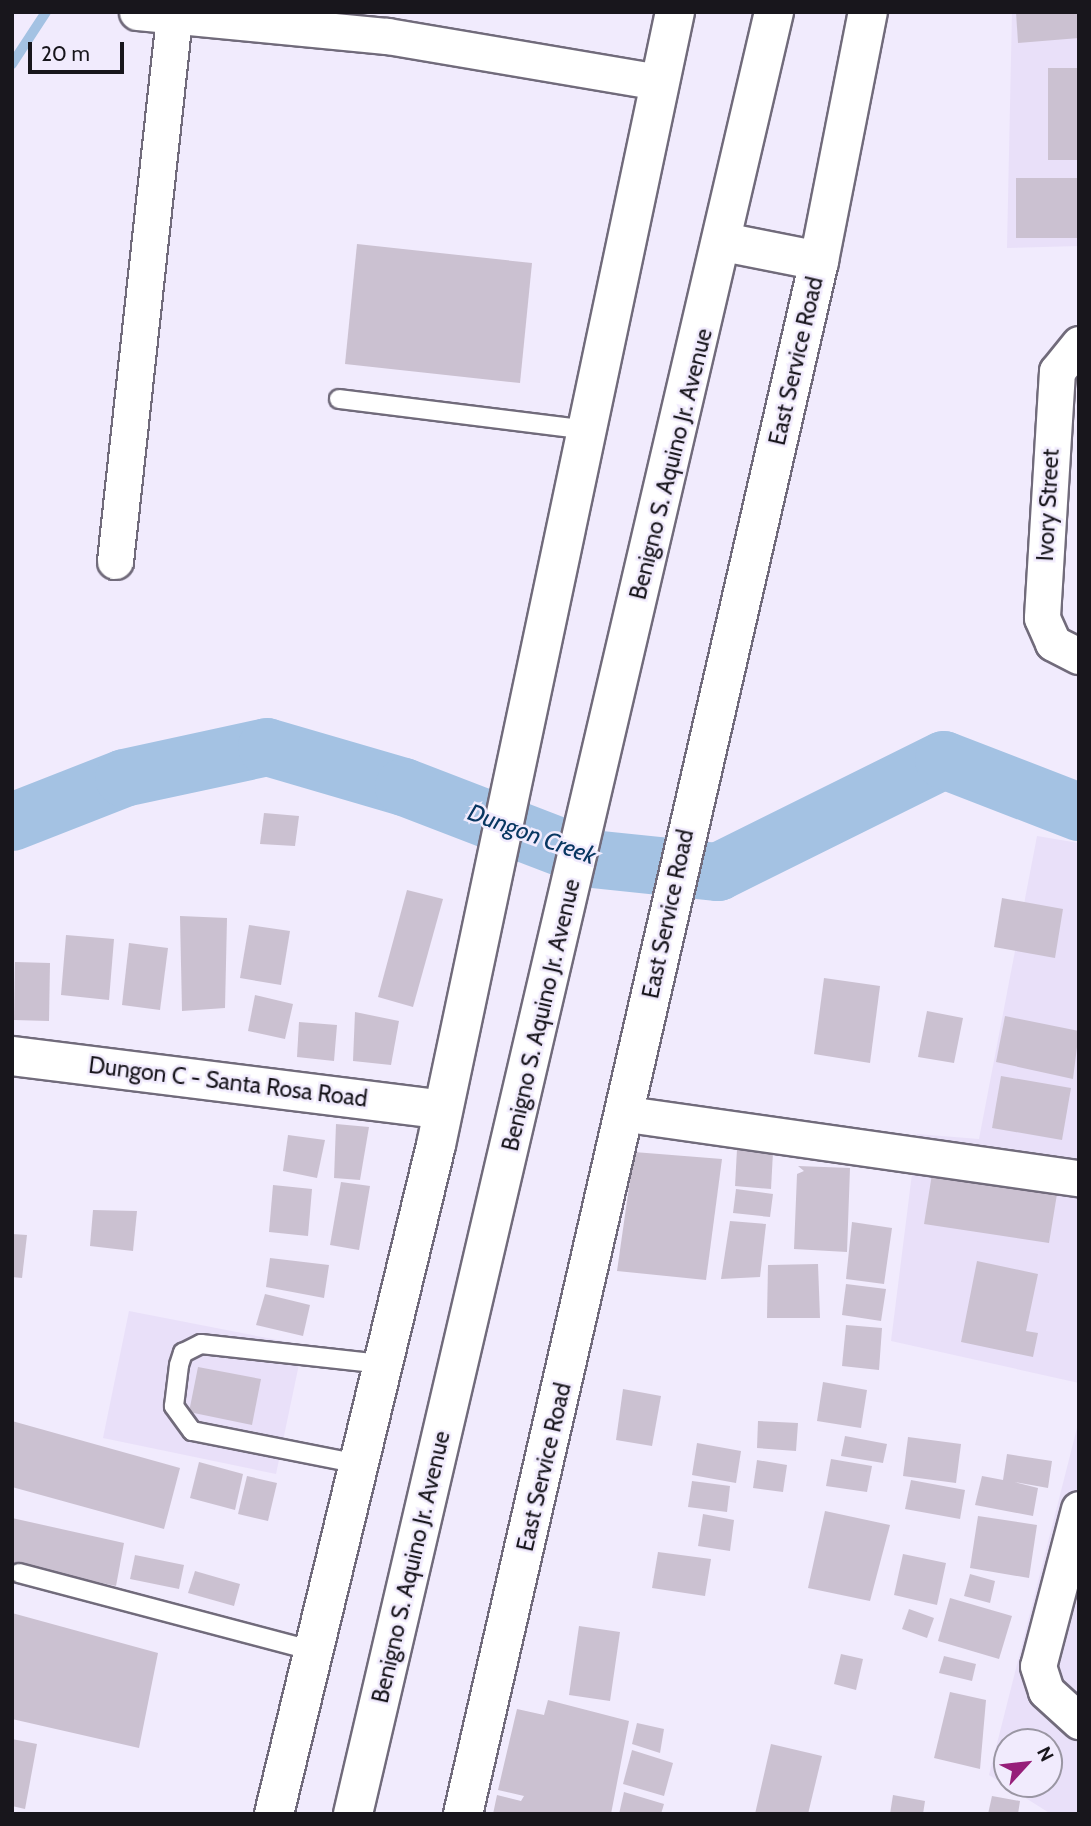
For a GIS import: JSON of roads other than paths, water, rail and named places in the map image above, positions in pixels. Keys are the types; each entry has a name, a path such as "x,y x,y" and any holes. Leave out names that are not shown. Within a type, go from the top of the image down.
{"main road":[{"path":"283,1812 315,1651 443,1110 674,12"},
{"name":"Benigno S. Aquino Jr. Avenue","path":"353,1814 724,242 774,12"},
{"name":"East Service Road","path":"463,1814 627,1114 659,943 819,261 868,12"},
{"path":"724,242 819,261"},
{"name":"Dungon C - Santa Rosa Road","path":"12,1056 443,1110"}],"street":[{"path":"137,12 174,17 386,27 659,82"},
{"path":"115,561 174,17"},
{"name":"Ivory Street","path":"1079,344 1057,371 1042,618 1053,643 1079,656"},
{"path":"627,1114 1079,1178"},
{"path":"1079,1509 1038,1666 1046,1691 1079,1721"}],"lane":[{"path":"339,399 587,430"},
{"path":"359,1464 192,1431 174,1406 179,1364 183,1353 201,1344 383,1364"},
{"path":"19,1573 315,1651"}],"waterway":[{"path":"12,64 46,12"},
{"name":"Dungon Creek","path":"12,822 124,778 267,747 404,787 592,859 718,872 944,760 1079,812"}]}
